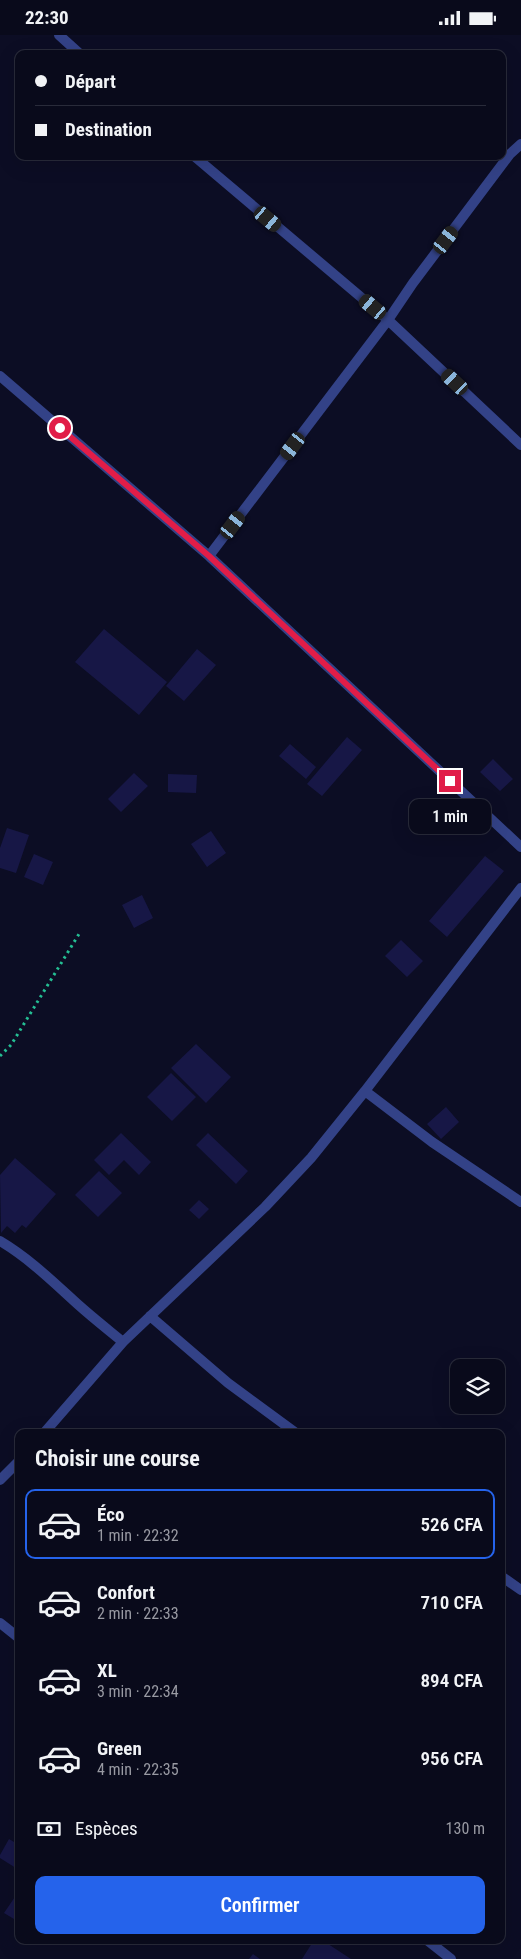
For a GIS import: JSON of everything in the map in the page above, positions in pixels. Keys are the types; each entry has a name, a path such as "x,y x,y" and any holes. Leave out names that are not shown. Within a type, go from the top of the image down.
{"street":[{"path":"59,35 76,50"},
{"path":"506,159 521,144"},
{"path":"199,160 388,320 521,445"},
{"path":"209,556 388,320 413,283 505,160"},
{"path":"0,377 209,556 521,847"},
{"path":"47,1429 123,1341 265,1207 311,1157 365,1091 521,888"},
{"path":"365,1091 432,1142 521,1202"},
{"path":"0,1241 14,1249 43,1272 93,1318 123,1341"},
{"path":"150,1316 228,1383 291,1429"},
{"path":"0,1481 15,1465"},
{"path":"505,1579 521,1590"},
{"path":"0,1623 15,1635"},
{"path":"431,1944 447,1958"}],"path":[{"path":"0,1056 11,1045 79,933"}],"building":[{"path":"104,629 167,682 139,715 75,662"},
{"path":"197,649 216,665 184,701 166,686"},
{"path":"347,737 362,750 322,796 307,784"},
{"path":"290,744 316,767 306,779 279,756"},
{"path":"493,759 513,779 500,791 480,772"},
{"path":"134,773 148,786 121,812 108,799"},
{"path":"168,774 197,775 196,793 168,792"},
{"path":"7,828 29,835 16,873 0,868 0,848"},
{"path":"211,831 226,853 207,867 191,844"},
{"path":"34,854 53,862 43,885 24,877"},
{"path":"485,856 504,871 447,937 429,921"},
{"path":"142,895 153,918 134,928 122,905"},
{"path":"401,940 423,961 407,977 385,956"},
{"path":"196,1044 231,1077 206,1103 171,1068"},
{"path":"171,1073 196,1097 172,1121 147,1097"},
{"path":"446,1107 459,1122 441,1139 427,1124"},
{"path":"121,1133 151,1162 139,1175 124,1160 109,1175 94,1160"},
{"path":"208,1133 248,1171 236,1184 196,1145"},
{"path":"15,1158 56,1194 26,1228 22,1225 15,1233 7,1226 1,1233 0,1175"},
{"path":"99,1171 122,1193 98,1217 75,1195"},
{"path":"199,1200 209,1209 199,1219 189,1210"},
{"path":"9,1839 15,1843 15,1867 0,1858"},
{"path":"15,1897 15,1920 4,1913"},
{"path":"311,1944 328,1944 351,1959 302,1959"},
{"path":"253,1954 260,1959 249,1959"}],"route":[{"path":"60,428 209,556 450,781"}]}
